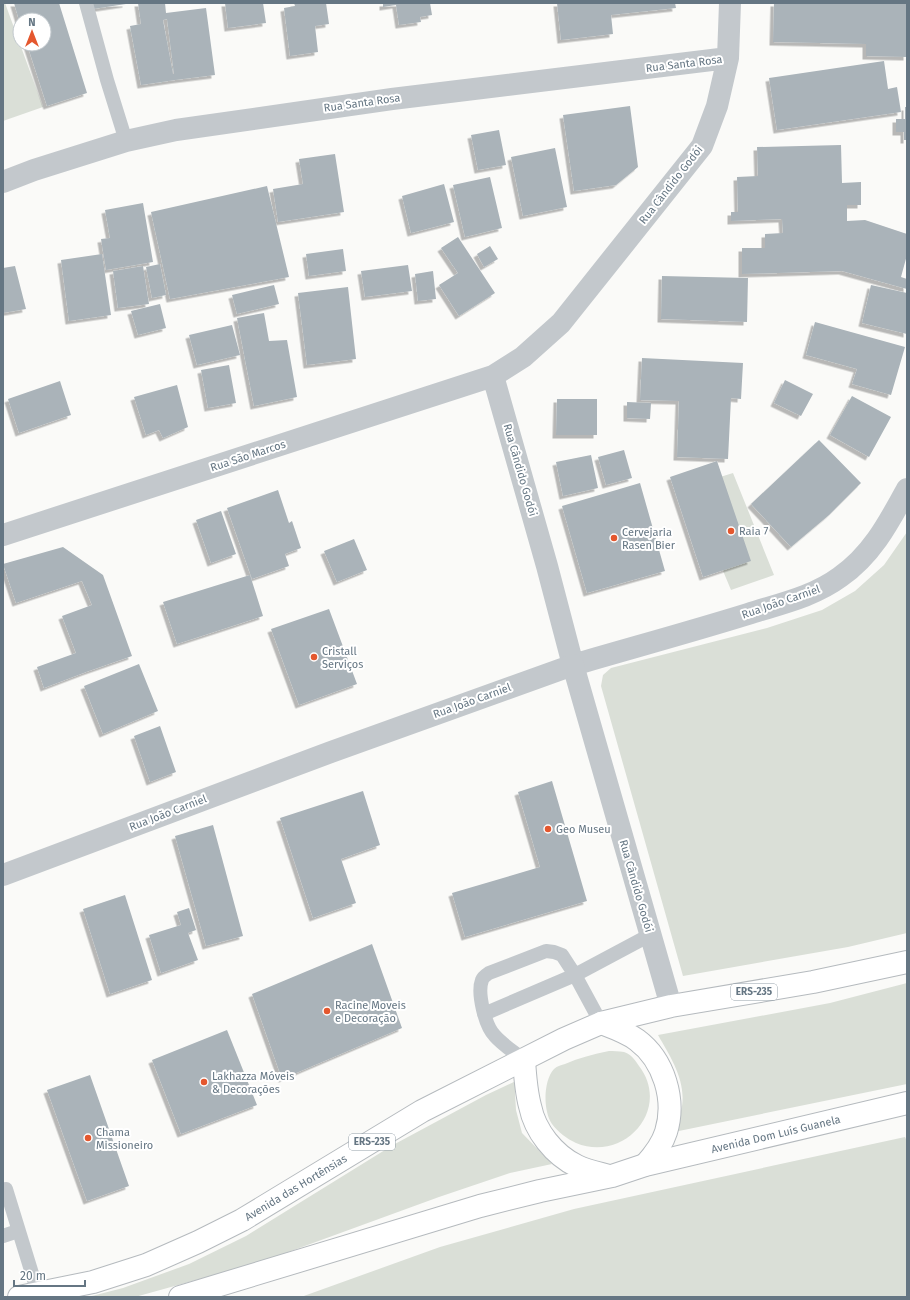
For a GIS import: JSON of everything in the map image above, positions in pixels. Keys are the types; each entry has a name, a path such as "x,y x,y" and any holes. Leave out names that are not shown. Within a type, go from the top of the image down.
{"main road":[{"name":"ERS-235","path":"601,1024 671,1006 814,982 907,962"},
{"name":"Avenida das Hortênsias","path":"29,1295 93,1282 146,1265 198,1242 242,1220 422,1111 564,1039 601,1024"},
{"path":"180,1297 480,1206 540,1191 612,1176 645,1166 658,1150 666,1131 669,1111 668,1091 664,1078 652,1055 638,1040 621,1030 601,1024"},
{"path":"524,1060 526,1088 530,1108 536,1125 547,1141 560,1154 575,1165 593,1172 612,1176"},
{"name":"Avenida Dom Luís Guanela","path":"645,1166 907,1103"}],"street":[{"name":"Rua Cândido Godói","path":"671,1006 573,664 493,376 522,357 561,323 702,146 717,106 728,58 730,3"},
{"name":"Rua Santa Rosa","path":"3,182 34,170 126,142 176,130 392,99 728,58"},
{"name":"Rua São Marcos","path":"3,535 493,376"},
{"name":"Rua João Carniel","path":"3,875 331,752 573,664 718,623 793,600 820,589 840,577 866,555 886,528 907,489"}],"lane":[{"path":"86,3 126,142"},
{"path":"484,1014 575,975 650,935"},
{"path":"524,1060 494,1036 488,1027 484,1014 480,989 482,978 489,973 546,951 562,955 575,975 601,1024"},
{"path":"6,1189 18,1231 29,1295"},
{"path":"3,1236 18,1231"}],"shaded area":[{"path":"3,3 5,3 12,22 12,52 23,52 43,107 3,121"},
{"name":"Raia 7","path":"733,473 774,575 731,590 688,487"},
{"path":"907,532 907,933 848,947 683,976 601,686 603,675 611,668 767,628 822,610 855,591 884,565"},
{"path":"907,983 907,1084 674,1132 683,1101 682,1091 677,1071 658,1035 830,1003"},
{"path":"609,1051 620,1051 629,1054 639,1066 648,1082 650,1099 646,1115 638,1128 626,1139 611,1145 594,1147 576,1143 560,1132 552,1124 549,1118 546,1104 546,1088 550,1074 558,1066 586,1056"},
{"path":"518,1080 515,1093 516,1110 522,1133 552,1164 510,1173 439,1197 261,1262 135,1297 88,1297 123,1288 189,1264 246,1236 393,1145 486,1095"},
{"path":"905,1137 907,1141 907,1297 301,1297 440,1247 574,1209"}],"building":[{"path":"14,3 59,3 87,93 47,106 30,52 52,52 52,12 17,12"},
{"path":"92,3 126,3 126,4 93,9"},
{"path":"138,3 165,3 166,13 206,8 215,75 141,85 130,26 141,24","holes":["167,19 174,74 163,20"]},
{"path":"225,3 263,3 266,23 228,28"},
{"path":"294,3 326,3 329,24 315,26 318,52 290,56 284,8 295,6"},
{"path":"383,3 430,3 432,15 420,17 421,22 399,25 396,5 383,7"},
{"path":"557,3 675,3 676,8 611,15 613,34 561,40"},
{"path":"774,3 907,3 907,57 866,56 866,44 773,42"},
{"path":"884,61 888,89 897,87 901,112 777,130 769,78"},
{"path":"630,106 638,167 616,185 574,191 563,115"},
{"path":"905,107 907,107 907,140 904,140 904,132 896,132 896,119 905,119"},
{"path":"499,130 506,165 478,170 471,135"},
{"path":"841,145 842,183 861,182 861,205 847,205 847,221 865,220 907,234 907,255 901,277 907,279 907,289 842,271 742,274 742,248 765,248 765,234 783,233 782,219 731,221 731,212 738,212 737,177 758,176 757,147"},
{"path":"555,148 567,207 523,216 511,157"},
{"path":"335,154 344,212 278,222 273,189 303,184 299,159"},
{"path":"490,177 502,228 465,237 453,185"},
{"path":"444,184 454,222 411,233 402,196"},
{"path":"267,186 289,277 170,299 151,212"},
{"path":"143,203 153,262 106,270 101,239 110,238 105,210"},
{"path":"458,237 495,293 459,316 439,285 458,273 441,248"},
{"path":"490,246 498,259 484,267 477,254"},
{"path":"343,249 346,271 309,276 306,254"},
{"path":"102,254 111,315 69,321 61,260"},
{"path":"160,264 166,295 152,298 146,267"},
{"path":"408,265 412,291 365,297 361,271"},
{"path":"15,266 26,309 3,313 3,268"},
{"path":"143,266 149,304 118,308 113,271"},
{"path":"433,271 436,299 418,301 415,274"},
{"path":"662,276 748,278 747,322 661,319"},
{"path":"274,285 279,304 237,314 232,295"},
{"path":"871,285 907,293 907,334 862,323"},
{"path":"348,287 356,359 307,365 298,293"},
{"path":"160,304 166,328 138,335 131,311"},
{"path":"264,313 269,341 287,340 297,397 254,406 237,318"},
{"path":"815,322 905,347 891,395 852,384 857,369 806,355"},
{"path":"232,325 240,355 197,365 189,335"},
{"path":"642,358 743,363 741,399 731,398 728,459 677,457 679,401 640,400"},
{"path":"229,365 236,403 208,408 201,370"},
{"path":"785,380 813,394 801,416 774,403"},
{"path":"60,381 71,415 19,433 8,399"},
{"path":"177,385 188,427 163,438 159,430 146,435 134,397"},
{"path":"852,396 891,417 869,457 830,435"},
{"path":"557,399 597,399 597,435 556,435"},
{"path":"627,402 651,403 650,419 627,418"},
{"path":"819,440 861,483 829,515 791,547 751,504"},
{"path":"624,450 632,478 606,485 598,457"},
{"path":"591,455 598,488 563,496 556,462"},
{"path":"717,461 751,561 703,577 670,477"},
{"name":"Cervejaria Rasen Bier","path":"640,483 665,571 587,593 562,506"},
{"path":"278,490 289,523 292,521 301,548 285,554 289,566 252,579 227,508"},
{"path":"221,511 236,554 211,563 196,520"},
{"path":"354,539 367,570 337,582 324,551"},
{"path":"63,547 103,575 132,656 44,688 37,667 76,653 62,616 92,605 82,581 16,603 3,564"},
{"path":"250,575 263,616 177,644 163,602"},
{"name":"Cristall Serviços","path":"329,609 357,684 299,705 271,629"},
{"path":"139,664 158,711 103,734 84,686"},
{"path":"160,726 176,772 150,782 134,736"},
{"name":"Geo Museu","path":"552,781 587,901 465,937 452,893 540,867 518,792"},
{"path":"363,791 380,845 341,859 356,903 313,918 280,818"},
{"path":"213,825 243,936 206,946 175,836"},
{"path":"125,895 152,980 110,994 83,909"},
{"path":"189,908 196,930 188,933 198,960 161,973 149,935 181,925 177,912"},
{"name":"Racine Moveis e Decoração","path":"372,944 402,1028 282,1079 252,994"},
{"name":"Lakhazza Móveis & Decorações","path":"227,1030 257,1105 181,1134 152,1060"},
{"name":"Chama Missioneiro","path":"90,1075 129,1186 87,1201 47,1090"}],"place":[{"name":"Raia 7","path":"731,531"},
{"name":"Cervejaria Rasen Bier","path":"614,538"},
{"name":"Cristall Serviços","path":"314,657"},
{"name":"Geo Museu","path":"548,829"},
{"name":"Racine Moveis e Decoração","path":"327,1011"},
{"name":"Lakhazza Móveis & Decorações","path":"204,1082"},
{"name":"Chama Missioneiro","path":"88,1138"}]}
